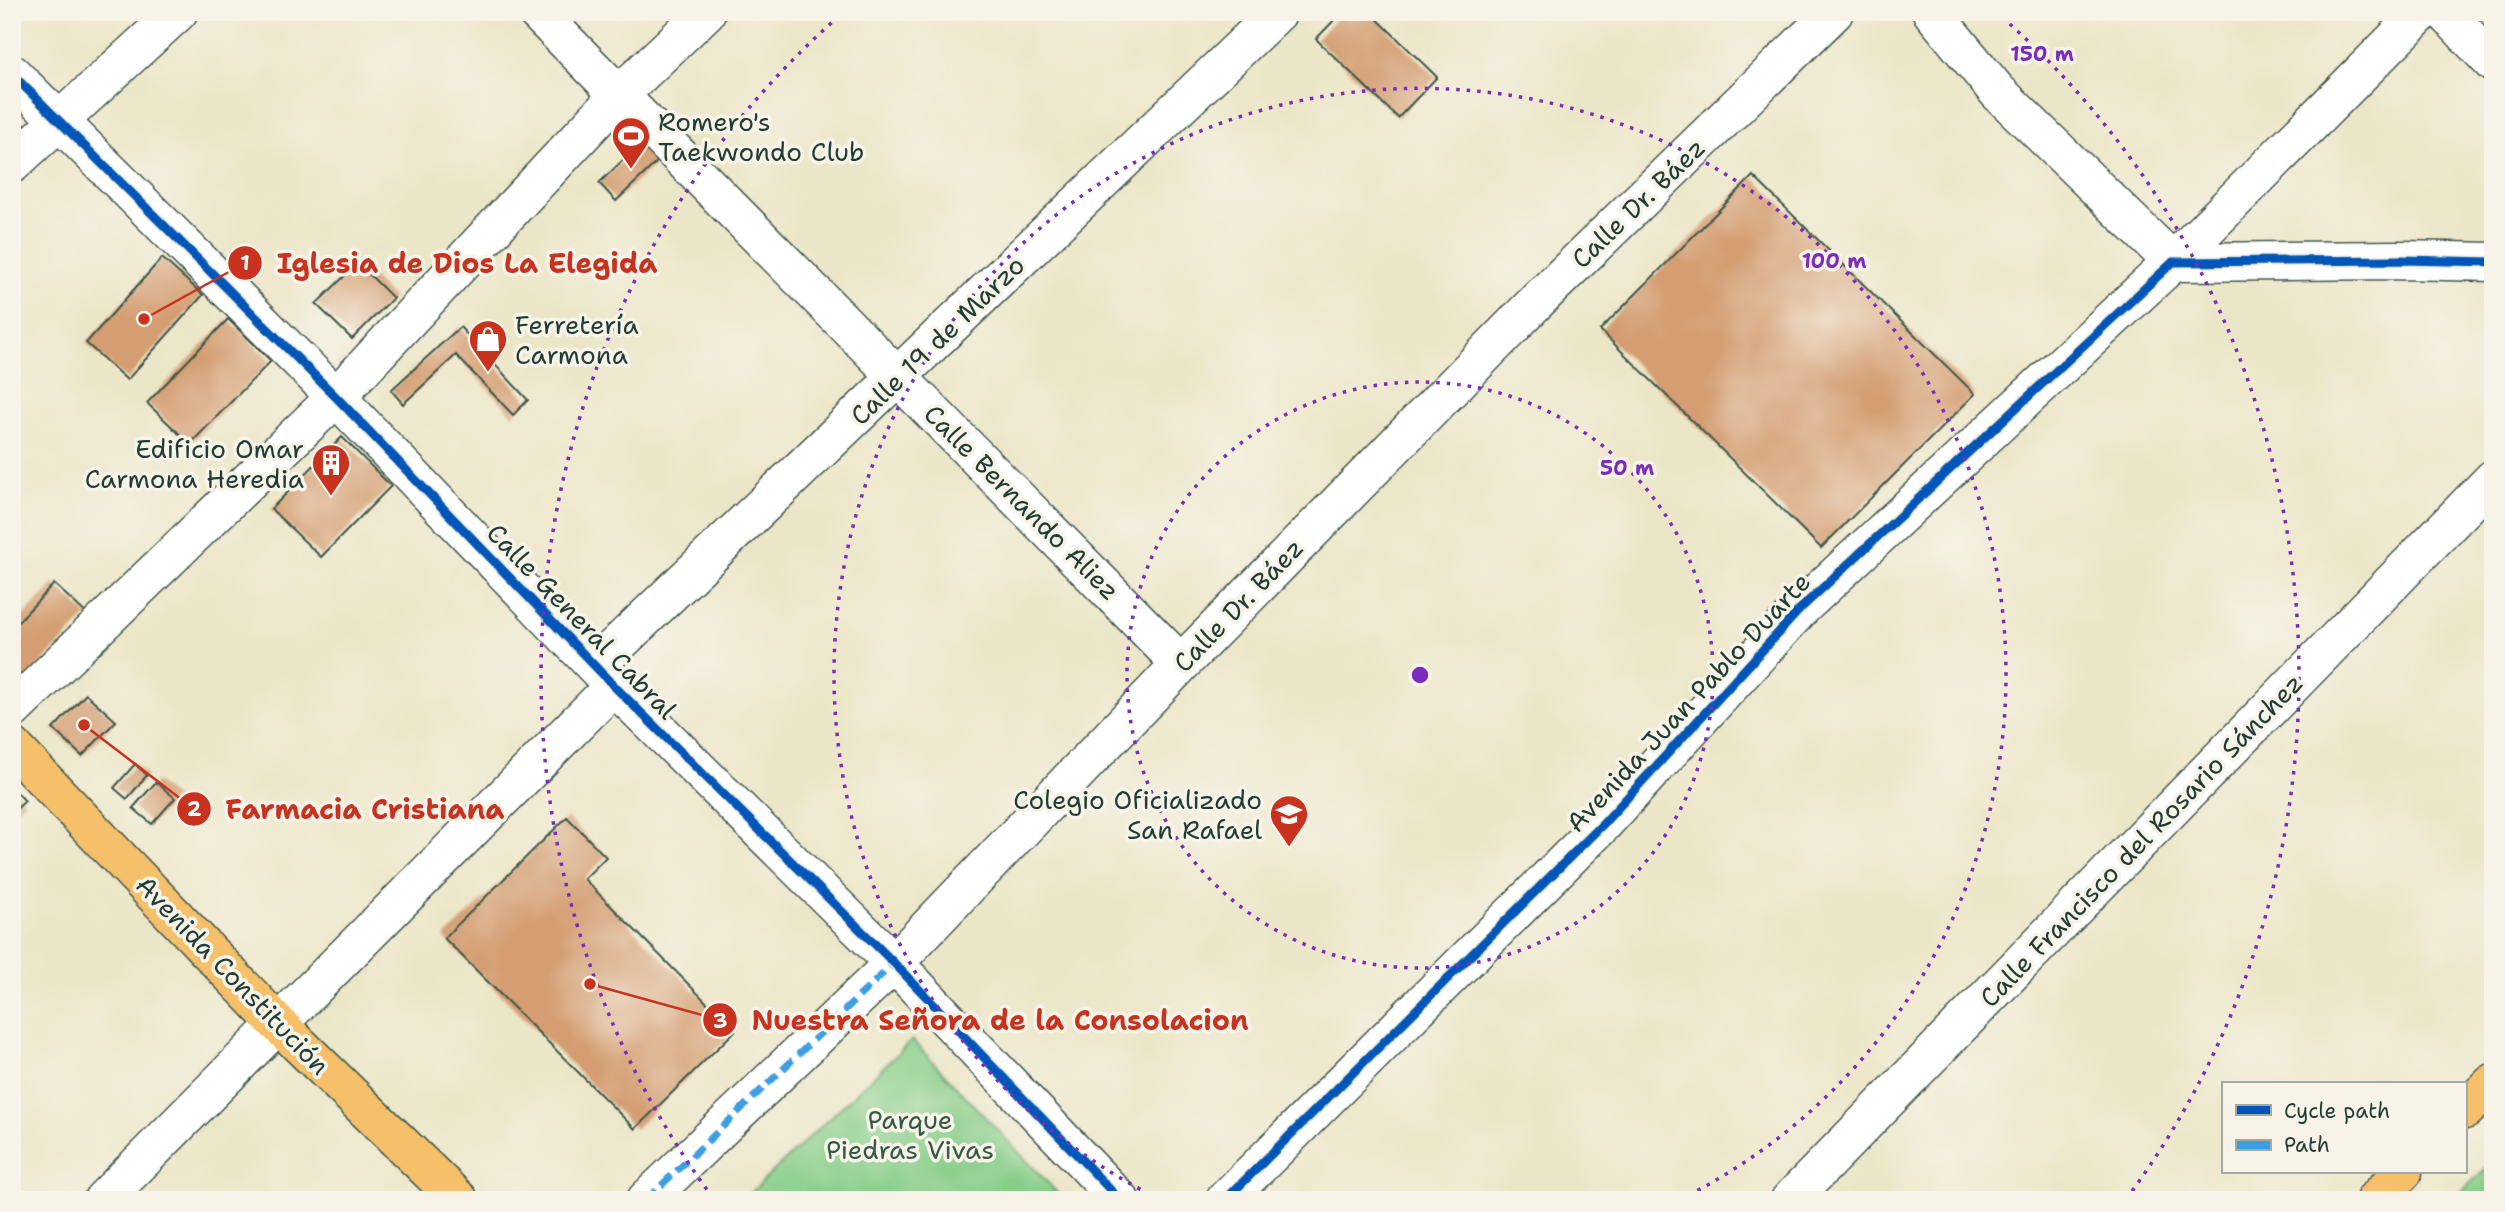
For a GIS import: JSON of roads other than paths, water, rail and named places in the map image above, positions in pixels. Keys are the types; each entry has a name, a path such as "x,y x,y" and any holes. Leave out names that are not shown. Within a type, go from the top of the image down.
{"main road":[{"name":"Avenida Constitución","path":"12,746 278,1024 459,1200"},
{"path":"2466,1109 2493,1083"},
{"path":"2375,1200 2401,1174"}],"street":[{"path":"12,164 178,12"},
{"name":"Calle Bernando Aliez","path":"537,12 1181,664"},
{"path":"12,709 336,397 618,96 706,12"},
{"name":"Calle 19 de Marzo","path":"103,1200 278,1024 604,676 898,377 1278,12"},
{"name":"Calle Dr. Báez","path":"646,1200 894,963 1181,664 1536,302 1834,12"},
{"path":"1932,12 1997,91 2173,262 2493,262"},
{"name":"Avenida Juan Pablo Duarte","path":"1225,1200 1603,824 1802,607 2173,262 2422,12"},
{"path":"2445,12 2493,62"},
{"name":"Calle General Cabral","path":"12,74 336,397 604,676 894,963 1120,1200"},
{"name":"Calle Francisco del Rosario Sánchez","path":"1790,1200 2493,479"}],"place":[{"name":"Romero's Taekwondo Club","path":"631,170"},
{"name":"Iglesia de Dios La Elegida","path":"144,319"},
{"name":"Ferretería Carmona","path":"488,373"},
{"name":"Edificio Omar Carmona Heredia","path":"331,497"},
{"name":"Farmacia Cristiana","path":"84,725"},
{"name":"Colegio Oficializado San Rafael","path":"1289,848"},
{"name":"Nuestra Señora de la Consolacion","path":"590,984"}],"park label":[{"name":"Parque Piedras Vivas","path":"910,1134"}]}
